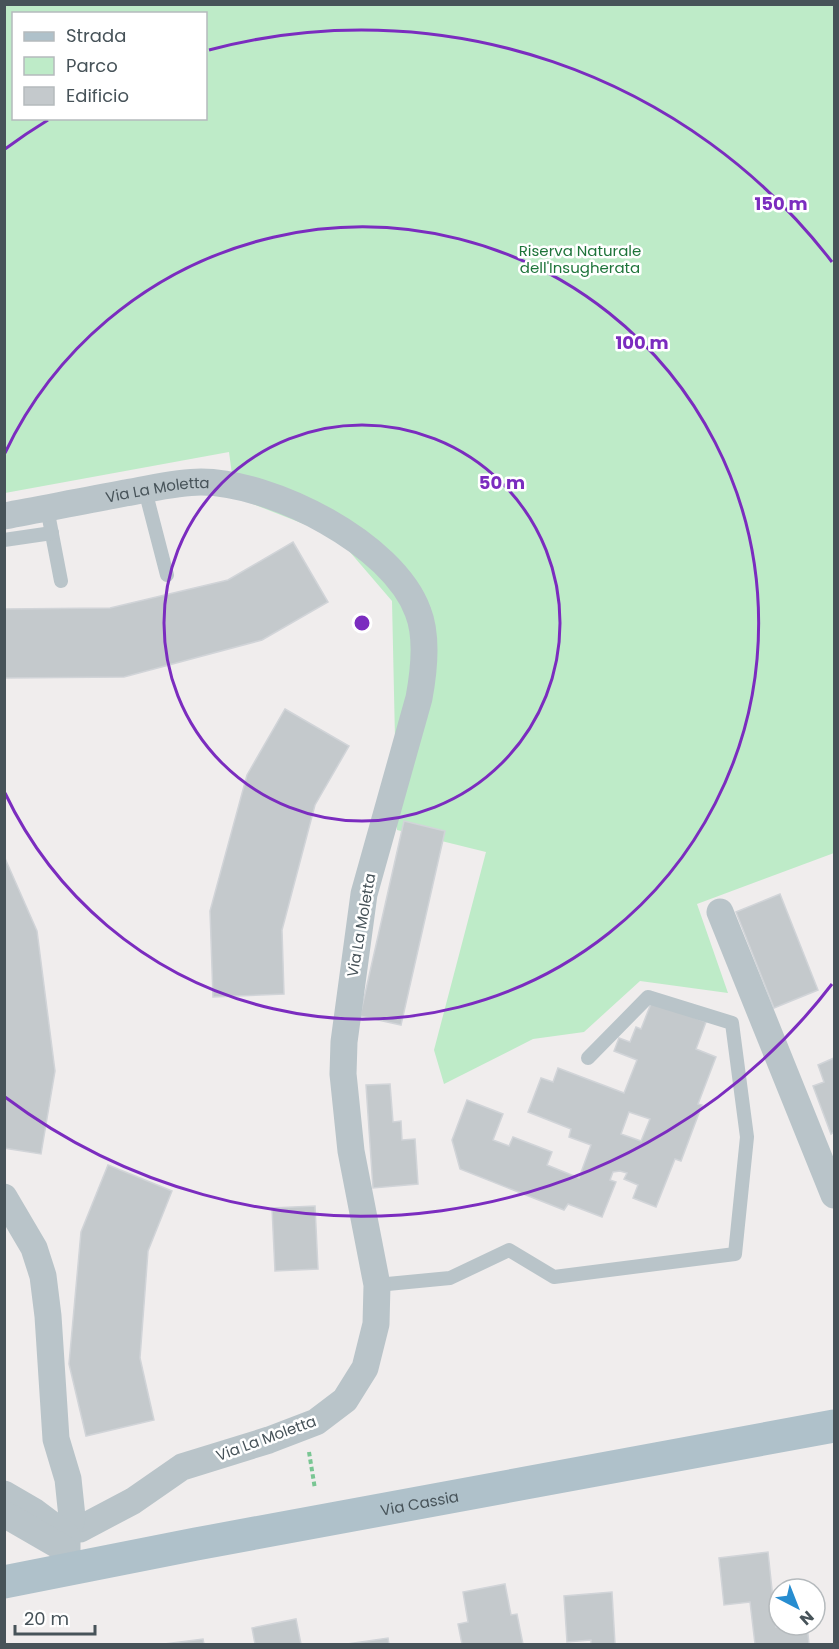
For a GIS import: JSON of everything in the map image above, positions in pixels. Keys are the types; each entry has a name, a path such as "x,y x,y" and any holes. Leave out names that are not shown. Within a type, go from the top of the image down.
{"main road":[{"name":"Via Cassia","path":"4,1582 70,1541 103,1563 834,1426"}],"street":[{"name":"Via La Moletta","path":"4,516 50,520 145,490 184,483 222,483 251,488 298,507 348,534 363,546 406,591 420,618 423,665 419,698 364,894 344,1042 343,1074 351,1151 376,1285 375,1336 360,1380 336,1408 304,1426 182,1467 134,1501 70,1541"},
{"path":"720,912 834,1195"},
{"path":"4,1197 34,1248 43,1276 48,1316 56,1439 68,1479 70,1541"},
{"path":"4,1494 35,1512 70,1541"},
{"path":"4,1514 70,1541"}],"lane":[{"path":"145,490 167,575"},
{"path":"4,540 50,520 61,581"},
{"path":"376,1285 450,1278 509,1250 554,1277 735,1254 747,1137 732,1023 648,997 588,1058"}],"path":[{"path":"304,1426 315,1489"}],"green space":[{"name":"Riserva Naturale dell'Insugherata","path":"5,5 834,5 834,853 697,904 728,993 640,981 584,1032 533,1039 444,1084 434,1050 486,852 397,830 392,601 337,537 235,497 229,452 5,493"}],"building":[{"path":"293,542 328,602 262,640 124,677 4,678 4,609 110,608 228,580"},
{"path":"285,709 349,746 315,805 282,930 284,994 213,997 210,911 247,775"},
{"path":"404,821 445,831 401,1025 360,1016"},
{"path":"4,856 37,931 55,1071 41,1154 4,1148"},
{"path":"780,894 818,990 774,1008 736,912"},
{"path":"652,1001 706,1022 696,1049 716,1057 698,1104 702,1105 681,1161 675,1159 656,1207 633,1198 638,1185 624,1179 627,1173 620,1171 613,1172 610,1180 616,1182 602,1217 568,1204 564,1210 460,1169 452,1140 467,1100 503,1114 493,1140 509,1146 513,1137 552,1152 547,1165 579,1178 591,1145 569,1137 571,1129 528,1112 541,1078 553,1082 558,1068 624,1093 637,1060 614,1051 619,1038 630,1042 636,1027 641,1029","holes":["629,1112 650,1119 641,1141 621,1134"]},
{"path":"834,1058 834,1132 831,1134 813,1086 824,1082 818,1065"},
{"path":"390,1084 393,1122 401,1121 402,1140 415,1139 418,1184 373,1188 366,1085"},
{"path":"108,1165 172,1191 148,1251 140,1358 154,1420 86,1436 69,1364 81,1232"},
{"path":"315,1206 318,1269 275,1271 272,1208"},
{"path":"768,1552 771,1577 767,1577 767,1637 808,1637 809,1644 755,1644 750,1602 724,1605 719,1558"},
{"path":"505,1584 511,1615 517,1614 523,1644 462,1644 458,1624 468,1622 463,1592"},
{"path":"612,1592 615,1644 591,1644 591,1640 567,1642 564,1596"},
{"path":"296,1619 301,1644 255,1644 252,1628"},
{"path":"388,1638 389,1644 347,1644"},
{"path":"203,1639 204,1644 164,1644"}]}
